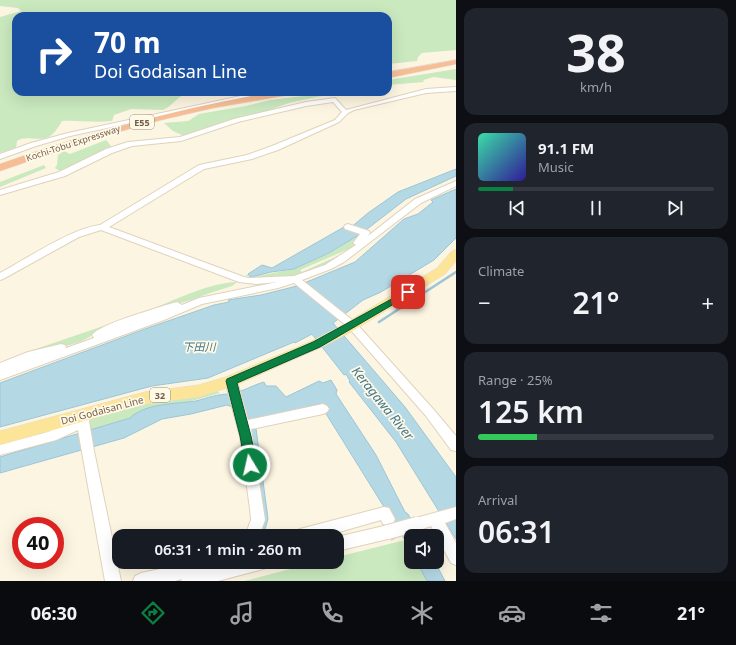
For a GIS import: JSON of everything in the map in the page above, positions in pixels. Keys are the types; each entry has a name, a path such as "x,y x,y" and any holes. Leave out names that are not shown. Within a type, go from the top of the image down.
{"highway":[{"path":"392,74 456,62"},
{"path":"392,75 456,67"},
{"name":"Kochi-Tobu Expressway","path":"0,168 78,140 140,122 192,110 267,96"}],"main road":[{"name":"Doi Godaisan Line","path":"0,438 82,422 145,398 199,391 232,384 317,344 347,324 442,271 456,254"}],"street":[{"path":"0,277 76,235 102,227 202,167 243,158 275,148 337,121 346,112 359,107 416,93 456,89"},
{"path":"0,157 47,141 110,125 187,107 248,96"},
{"path":"0,193 62,174 109,151 131,144 181,139 236,120 324,101 335,100 342,110 346,112"},
{"path":"0,376 79,346 110,328 154,312 197,301 262,290 296,281 341,260 418,201 456,183"},
{"path":"102,227 242,280 258,282 286,278 296,281 347,324 430,413 456,446"},
{"path":"301,271 355,249 366,233 348,227"},
{"path":"197,301 211,294 237,287 242,280"},
{"path":"0,368 32,354 79,346"},
{"path":"232,384 238,407 249,425 258,509 258,520 255,529"},
{"path":"249,425 323,409"},
{"path":"0,450 51,436 82,422 113,581"},
{"path":"326,529 384,513 388,526"},
{"path":"344,542 388,526 417,524 456,513"},
{"path":"436,519 456,558"},
{"path":"141,581 195,569"},
{"path":"189,581 229,569"}],"green space":[{"path":"0,0 456,0 456,50 422,53 418,57 417,61 392,64 392,12 18,12 21,11 18,8 0,6"},
{"path":"12,14 12,96 181,96 168,108 163,110 131,109 114,115 112,121 62,121 50,136 42,139 21,139 17,141 16,148 0,153 0,17"},
{"path":"456,69 456,80 434,77 423,80 424,82 392,85 392,79"},
{"path":"304,96 321,96 289,103 184,136 173,131 164,123 188,121 199,114 246,106 270,100"},
{"path":"106,140 111,146 108,149 62,171 55,168 57,165 58,155 64,151 70,154"},
{"path":"44,165 46,168 0,187 0,182"},
{"path":"362,233 363,235 351,248 300,270 302,272 353,249 332,263 296,276 258,279 246,276 247,274 251,277 294,269 330,253"},
{"path":"237,282 232,286 191,300 159,309 154,308 205,288"},
{"path":"150,310 150,312 108,327 80,342 51,350 36,352 33,350"},
{"path":"217,391 220,393 188,402 159,405 139,411 130,418 87,431 87,419 135,406"},
{"path":"404,540 404,569 421,569 427,581 244,581 290,569 344,569 344,555"}],"water":[{"path":"456,169 456,176 406,199 362,233 329,253 294,269 271,272 251,277 248,274 262,265 272,268 344,227 349,229 368,213 398,192"},
{"name":"下田川","path":"456,189 456,238 434,260 381,292 363,300 333,323 405,407 456,477 456,539 396,442 349,382 350,381 346,374 344,375 312,334 295,343 294,342 208,378 152,386 0,427 0,383 145,329 214,305 229,302 228,300 261,295 297,286 355,262 404,219 418,214 433,202 431,200"},
{"path":"331,380 337,390 336,394 376,455 405,512 408,514 416,529 404,529 404,539 320,404 307,407 308,409 255,421 268,519 265,529 260,529 263,522 232,407 227,405 191,414 162,419 124,438 0,473 0,457 130,418 144,409 196,401 217,395 242,391 264,382 266,386 276,386 286,397 319,381 323,383"},
{"path":"421,569 439,569 445,581 427,581"}],"waterway":[{"path":"379,322 456,272"}],"tunnel":[{"path":"391,525 400,542"}],"route":[{"path":"250,465 246,436 231,381 317,344 346,329 408,292"}],"water label":[{"name":"Keragawa River","path":"383,403"}]}
